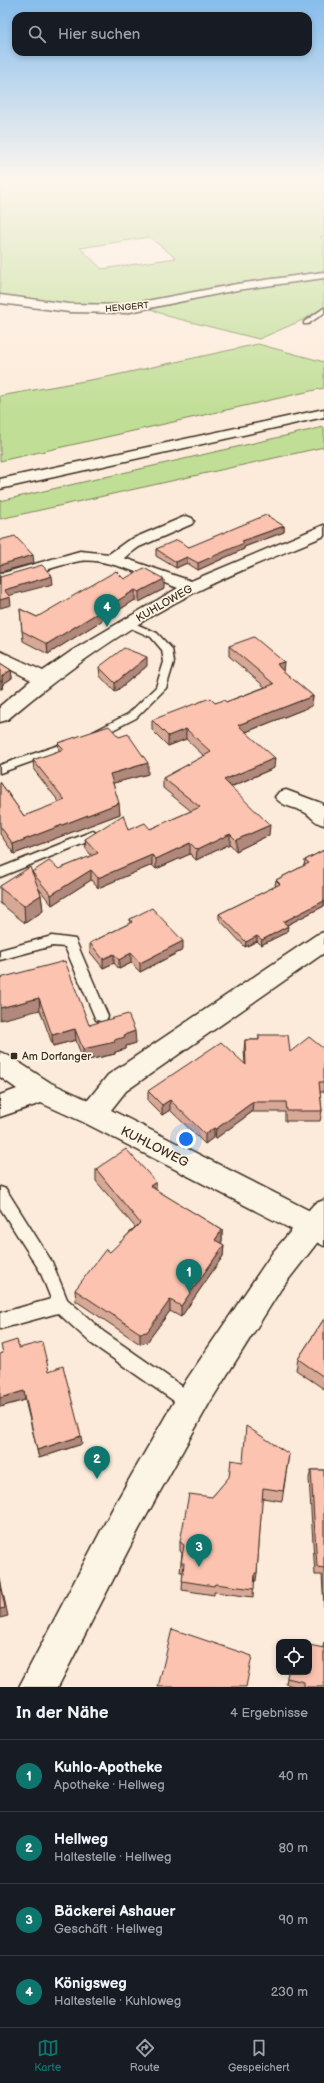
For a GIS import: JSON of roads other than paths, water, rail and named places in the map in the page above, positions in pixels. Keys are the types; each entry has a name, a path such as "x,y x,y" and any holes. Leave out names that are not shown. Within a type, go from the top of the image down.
{"main road":[{"name":"HENGERT","path":"0,299 69,308 125,309 142,307 237,287 324,274"},
{"path":"0,470 324,401"},
{"path":"0,484 324,413"},
{"path":"113,559 134,544 186,521"},
{"name":"KUHLOWEG","path":"0,716 44,679 80,654 192,587 324,530"},
{"path":"0,579 80,556 113,559 192,587"},
{"path":"0,657 44,679"},
{"path":"286,797 313,808 324,818"},
{"path":"93,1114 117,1083 324,941"},
{"name":"KUHLOWEG","path":"0,1063 42,1091 93,1114 320,1224"},
{"path":"0,1106 42,1091"},
{"path":"38,1687 135,1499 190,1402 257,1297 320,1224"}],"lane":[{"path":"306,323 324,310"},
{"path":"0,769 84,740 132,716 161,688 169,662 167,649 154,635 129,624"},
{"path":"0,873 93,835"},
{"path":"0,955 52,941 70,942 101,1016"},
{"path":"0,1194 46,1267 61,1304 98,1338 190,1402"},
{"path":"0,1321 61,1304"}],"place":[{"name":"Königsweg","path":"107,627"},
{"name":"Am Dorfanger","path":"14,1056"},
{"name":"Kuhlo-Apotheke","path":"189,1292"},
{"name":"Hellweg","path":"97,1479"},
{"name":"Bäckerei Ashauer","path":"199,1567"}]}
